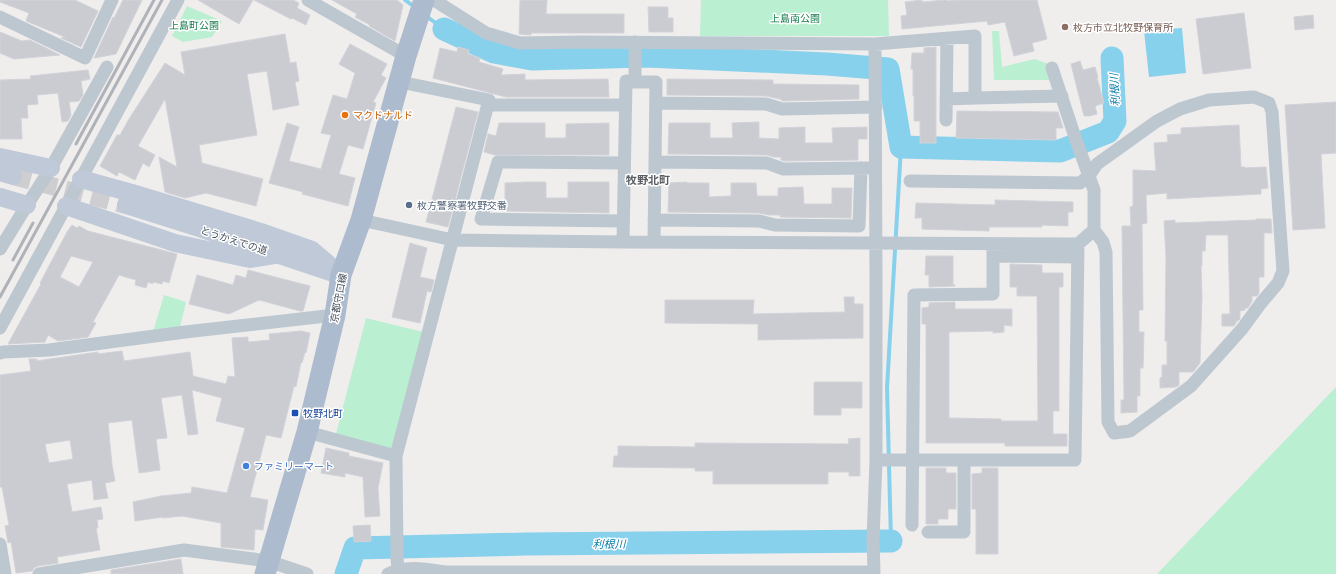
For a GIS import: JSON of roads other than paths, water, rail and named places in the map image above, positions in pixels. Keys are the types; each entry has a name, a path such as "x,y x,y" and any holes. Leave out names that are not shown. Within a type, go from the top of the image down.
{"main road":[{"name":"京都守口線","path":"266,567 307,432 335,315 341,276 361,220 406,56 424,7"}],"street":[{"path":"0,328 178,0"},
{"path":"308,0 406,56"},
{"path":"0,18 85,58 106,2"},
{"path":"424,7 486,34 520,43 635,42 875,44 976,36 976,98"},
{"path":"946,120 947,38"},
{"path":"635,42 635,82"},
{"path":"400,82 489,100 396,456 397,542 394,567 445,573 874,572 872,556 876,460 875,44"},
{"path":"0,249 26,205 51,168 107,67"},
{"path":"910,181 1080,183 1089,176 1097,164 1157,121 1180,109 1209,100 1254,97 1269,103 1272,112 1283,271 1278,283 1242,329 1191,386 1130,431 1114,433 1108,422 1106,252 1103,242 1094,230 1094,190 1089,176 1076,140 1052,68"},
{"path":"623,242 626,81 656,82 654,242"},
{"path":"946,99 1062,96"},
{"path":"656,103 766,104 782,109 876,107"},
{"path":"488,104 625,105"},
{"path":"0,157 51,168"},
{"path":"623,221 481,219 498,162 624,163"},
{"path":"655,162 767,163 783,169 876,168"},
{"path":"654,220 759,221 775,225 859,226 861,168"},
{"path":"81,179 139,194 312,250 341,276"},
{"path":"0,197 26,205"},
{"name":"とうかえでの道","path":"126,205 341,276"},
{"path":"66,206 175,243 250,258 279,255"},
{"path":"361,220 453,240 876,244 993,250 1078,257"},
{"path":"993,250 1078,244 1094,230"},
{"path":"876,460 1075,460 1078,244"},
{"path":"912,525 914,295 993,294 993,250"},
{"path":"0,353 49,350 184,332 335,315"},
{"path":"307,432 396,456"},
{"path":"928,532 964,532 964,460"},
{"path":"0,544 5,574"},
{"path":"39,574 184,550 307,574"}],"water":[{"path":"1182,28 1186,73 1149,77 1144,31"}],"waterway":[{"path":"405,0 416,8"},
{"path":"426,16 444,29"},
{"path":"444,29 494,52 532,59 647,56 827,64 888,69 901,147 1060,151 1108,132 1115,121 1112,58"},
{"path":"891,541 887,388 901,147"},
{"name":"利根川","path":"346,574 355,548 526,544 891,541"}],"tunnel":[{"path":"13,176 126,205"}],"railway":[{"path":"76,144 154,0"},
{"path":"0,297 162,0"},
{"path":"13,260 33,223"}],"place":[{"name":"枚方市立北牧野保育所","path":"1065,27"},
{"name":"マクドナルド","path":"345,115"},
{"name":"枚方警察署牧野交番","path":"409,205"},
{"name":"牧野北町","path":"295,413"},
{"name":"ファミリーマート","path":"246,466"}],"district":[{"name":"牧野北町","path":"648,179"}],"park label":[{"name":"上島南公園","path":"795,18"},
{"name":"上島町公園","path":"194,25"}]}
